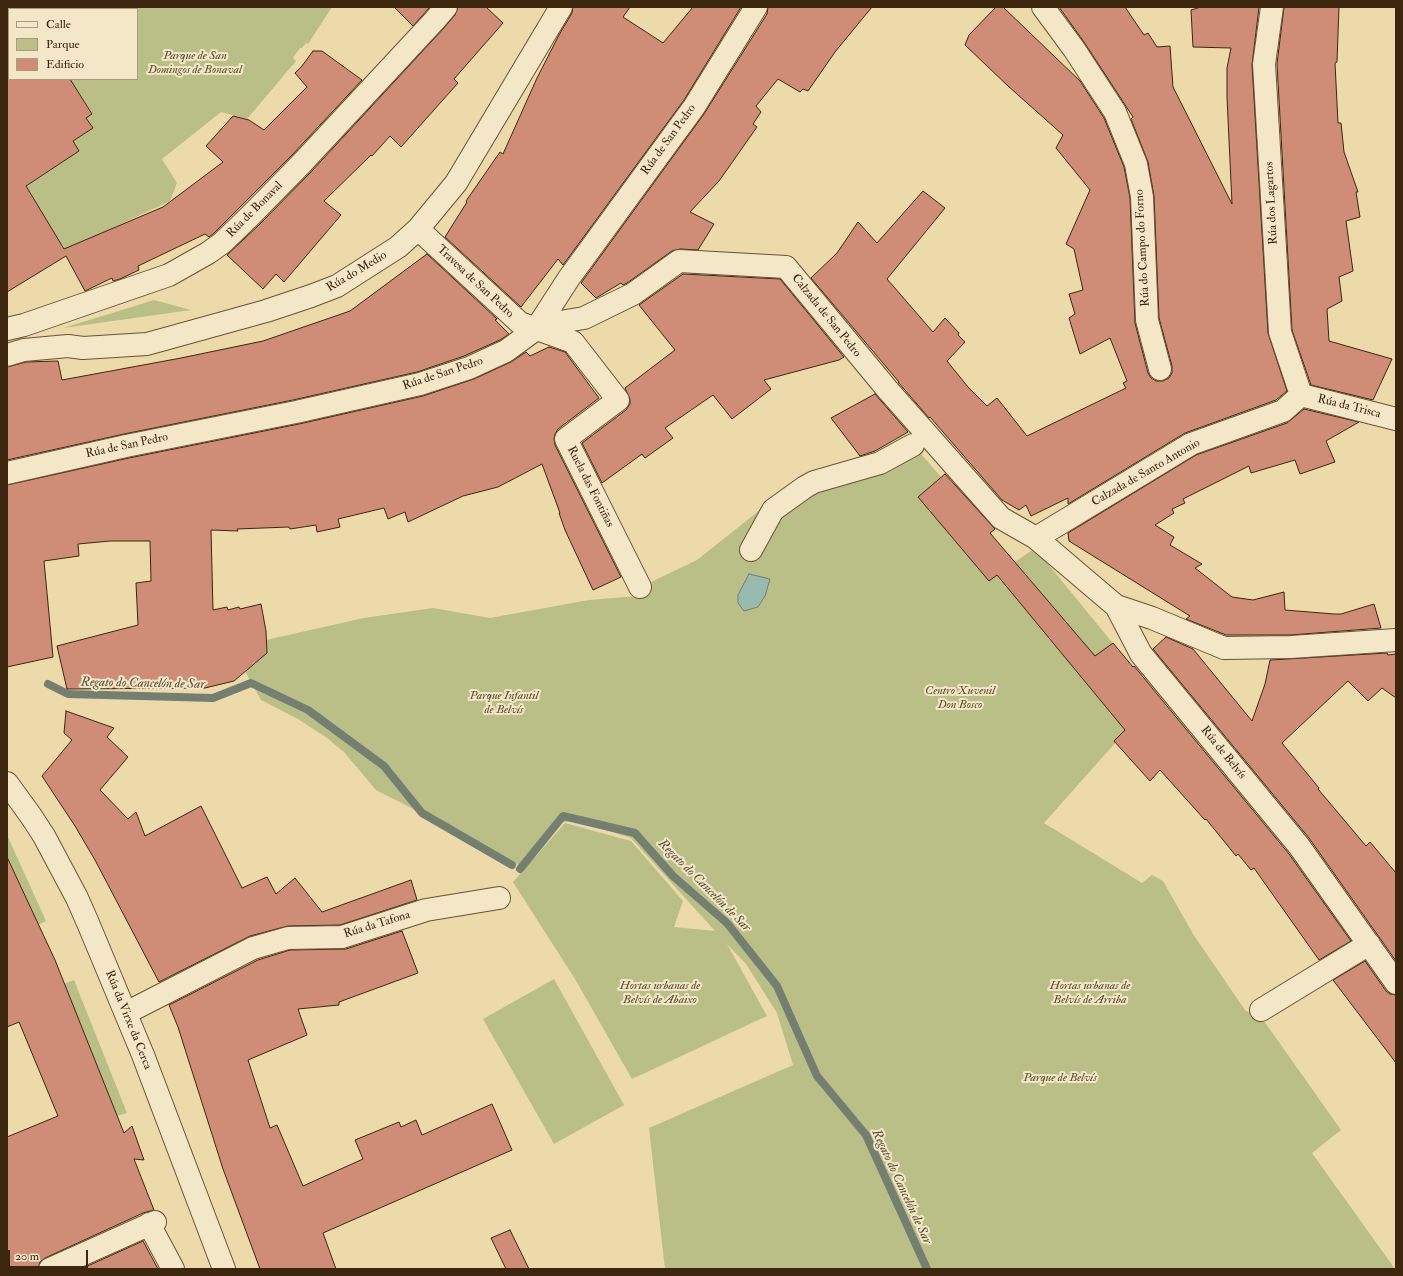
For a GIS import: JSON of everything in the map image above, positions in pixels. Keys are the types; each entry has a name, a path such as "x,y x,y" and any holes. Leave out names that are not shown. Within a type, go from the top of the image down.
{"street":[{"name":"Rúa de Bonaval","path":"7,329 24,325 168,275 208,253 222,243 306,159 446,7"},
{"name":"Rúa do Medio","path":"7,355 24,350 68,346 83,348 147,344 274,309 337,286 398,247 418,230 456,183 561,7"},
{"name":"Rúa de San Pedro","path":"7,473 126,446 296,412 420,384 469,368 506,351 536,329 570,278 694,107 756,7"},
{"name":"Rúa do Campo do Forno","path":"1043,7 1074,49 1115,112 1136,164 1142,197 1147,320 1160,369"},
{"name":"Rúa dos Lagartos","path":"1272,7 1264,64 1280,332 1302,395"},
{"name":"Travesa de San Pedro","path":"418,230 520,323 536,329"},
{"name":"Calzada de San Pedro","path":"536,329 554,323 584,318 633,294 679,261 786,267 887,389 1001,518 1036,538"},
{"name":"Ruela das Fontiñas","path":"536,329 573,342 618,400 566,439 640,587"},
{"name":"Rúa da Trisca","path":"1302,395 1396,419"},
{"name":"Calzada de Santo Antonio","path":"1036,538 1191,444 1284,411 1302,395"},
{"path":"751,550 773,510 805,487 814,482 880,463 913,445"},
{"name":"Rúa de Belvís","path":"1036,538 1116,606 1141,654 1299,846 1396,983"},
{"path":"1116,606 1152,618 1224,648 1291,647 1396,640"},
{"name":"Rúa da Virxe da Cerca","path":"7,783 31,816 57,860 88,923 126,1013 224,1269"},
{"name":"Rúa da Tafona","path":"126,1013 253,948 288,938 342,937 426,910 499,898"},
{"path":"1261,1010 1369,944"},
{"path":"50,1269 152,1223 173,1269"}],"green space":[{"name":"Parque de San Domingos de Bonaval","path":"332,7 308,44 306,43 302,48 300,48 293,58 296,61 247,119 221,112 162,159 177,183 170,201 89,239 66,253 26,186 79,151 73,141 93,128 86,118 92,113 71,80 138,80 138,8 98,8"},
{"path":"154,300 191,310 63,328 135,306"},
{"name":"Parque de Belvís","path":"908,439 1015,562 1032,550 1044,559 1159,700 1116,742 1044,823 1142,883 1152,875 1163,881 1193,934 1245,1010 1264,1021 1341,1130 1312,1153 1395,1269 665,1269 649,1128 793,1065 777,1013 746,964 727,944 767,1016 632,1079 575,979 513,882 565,823 631,841 683,901 674,927 715,931 631,838 572,820 561,823 523,867 376,790 344,752 327,738 298,719 261,700 245,671 267,653 266,640 364,618 433,608 490,618 589,600 638,596 649,583 697,560 785,490"},
{"path":"7,835 46,921 38,925 7,857"},
{"path":"554,979 624,1105 554,1144 483,1019"},
{"path":"74,980 127,1113 117,1116 64,984"}],"water":[{"path":"749,574 770,579 765,596 758,607 744,611 738,603 738,595"}],"building":[{"path":"394,7 430,7 413,26"},
{"path":"458,7 486,7 503,23 454,79 458,83 401,147 390,136 372,156 371,155 324,201 341,215 284,282 276,274 263,289 227,255 310,173 443,29 455,15"},
{"path":"573,7 630,7 623,17 663,43 693,7 741,7 684,100 563,265 558,259 521,307 445,237 467,202 466,201 500,152 503,154 537,78 572,13"},
{"path":"768,7 872,7 835,52 808,91 803,89 800,92 778,79 756,106 761,112 753,124 757,127 719,181 690,212 714,224 698,250 680,249 672,251 627,283 623,285 621,283 596,298 581,283 704,114 767,14"},
{"path":"996,7 1003,7 1080,81 1104,118 1124,167 1130,198 1135,323 1148,373 1151,378 1156,381 1163,381 1169,378 1172,373 1172,366 1159,318 1154,196 1148,162 1131,119 1133,117 1084,42 1059,7 1125,7 1144,35 1148,33 1157,47 1170,46 1173,87 1232,204 1227,97 1227,68 1231,48 1193,47 1191,10 1201,7 1259,7 1252,65 1268,333 1287,391 1276,400 1185,433 1068,504 1068,498 1031,516 1026,505 1019,510 1002,500 898,382 811,278 837,253 858,222 877,243 923,191 945,208 887,279 933,332 945,318 959,333 958,335 965,342 947,361 968,387 987,406 997,398 1027,436 1126,388 1123,383 1127,381 1110,338 1080,354 1069,318 1075,314 1069,294 1083,290 1074,249 1066,244 1090,190 1056,148 1063,135 965,45 969,35"},
{"path":"1284,7 1339,7 1337,62 1335,63 1338,123 1341,123 1344,152 1358,192 1356,192 1360,217 1346,221 1353,271 1339,277 1342,301 1327,309 1329,341 1392,359 1373,400 1311,385 1292,330 1277,64"},
{"path":"313,51 322,51 362,80 292,155 209,237 205,234 138,266 139,270 120,279 113,281 112,278 85,291 66,256 7,292 7,79 71,80 92,114 86,118 93,128 73,141 79,151 26,186 64,249 163,207 223,162 206,146 233,116 249,120 264,130 307,87 295,73"},
{"path":"427,254 497,319 495,320 509,334 500,340 464,356 417,372 293,400 124,434 7,460 7,367 26,362 58,361 62,380 263,341 350,311"},
{"path":"683,274 780,279 844,357 839,360 764,380 771,389 732,419 713,395 665,428 673,438 645,458 642,454 602,483 582,443 626,410 630,404 630,399 625,388 675,350 639,305"},
{"path":"549,347 565,352 599,398 558,429 554,439 555,445 621,577 593,590 565,530 542,464 498,487 463,496 408,522 405,512 388,519 384,508 338,519 340,527 317,532 316,525 290,529 289,527 237,529 238,531 211,530 213,610 227,607 228,610 239,607 240,609 261,604 266,631 267,653 234,681 205,688 67,689 57,646 138,625 136,583 151,581 150,541 110,541 78,544 79,556 44,561 53,657 7,667 7,485 129,458 299,424 423,396 474,379 511,362 526,352 530,356"},
{"path":"875,394 908,432 875,451 860,456 831,418"},
{"path":"1304,409 1359,422 1326,441 1335,462 1300,474 1295,460 1251,473 1249,466 1183,499 1185,503 1172,509 1174,513 1155,525 1174,537 1170,545 1202,564 1195,568 1232,597 1253,600 1284,592 1285,610 1334,614 1341,614 1374,604 1381,628 1290,635 1226,635 1186,619 1190,616 1069,541 1068,533 1196,455 1287,423"},
{"path":"945,474 995,529 990,533 1095,656 1113,643 1133,667 1134,666 1289,854 1351,941 1319,960 1254,868 1251,870 1238,854 1236,856 1206,819 1205,820 1160,770 1150,781 1114,741 1125,730 997,575 989,581 918,497"},
{"path":"1166,637 1193,649 1252,721 1265,684 1270,660 1387,653 1388,655 1396,654 1396,698 1382,688 1368,701 1348,681 1282,743 1366,846 1370,842 1396,873 1396,961 1309,838 1153,649"},
{"path":"66,711 114,728 107,737 128,757 100,790 128,819 136,812 145,836 201,806 242,888 267,877 276,894 295,878 322,912 411,880 417,900 340,925 288,926 250,936 159,982 95,860 75,826 42,776 72,740 64,733"},
{"path":"7,857 55,960 124,1133 132,1126 144,1160 134,1159 154,1210 143,1213 45,1258 40,1262 38,1269 7,1269 7,1137 58,1116 19,1022 7,1027"},
{"path":"402,931 418,973 339,1002 339,1005 298,1009 307,1035 248,1060 270,1128 277,1125 303,1186 363,1159 355,1140 399,1122 401,1127 416,1120 422,1135 492,1104 512,1150 323,1233 336,1269 260,1269 223,1169 178,1027 169,1005 258,960 290,950 346,949"},
{"path":"1365,961 1386,991 1390,994 1396,995 1396,1063 1333,980"},
{"path":"510,1230 529,1269 506,1269 491,1238"},
{"path":"143,1241 158,1269 81,1269"}],"waterway":[{"name":"Regato do Cancelón de Sar","path":"48,684 68,694 213,698 251,683 308,710 384,766 422,813 512,865"},
{"name":"Regato do Cancelón de Sar","path":"520,869 563,816 635,833 673,876 727,923 777,986 817,1076 866,1135 927,1269"}],"park label":[{"name":"Centro Xuvenil Don Bosco","path":"960,698"},
{"name":"Parque Infantil de Belvís","path":"504,703"},
{"name":"Hortas urbanas de Belvís de Abaixo","path":"660,993"},
{"name":"Hortas urbanas de Belvís de Arriba","path":"1090,993"}]}
